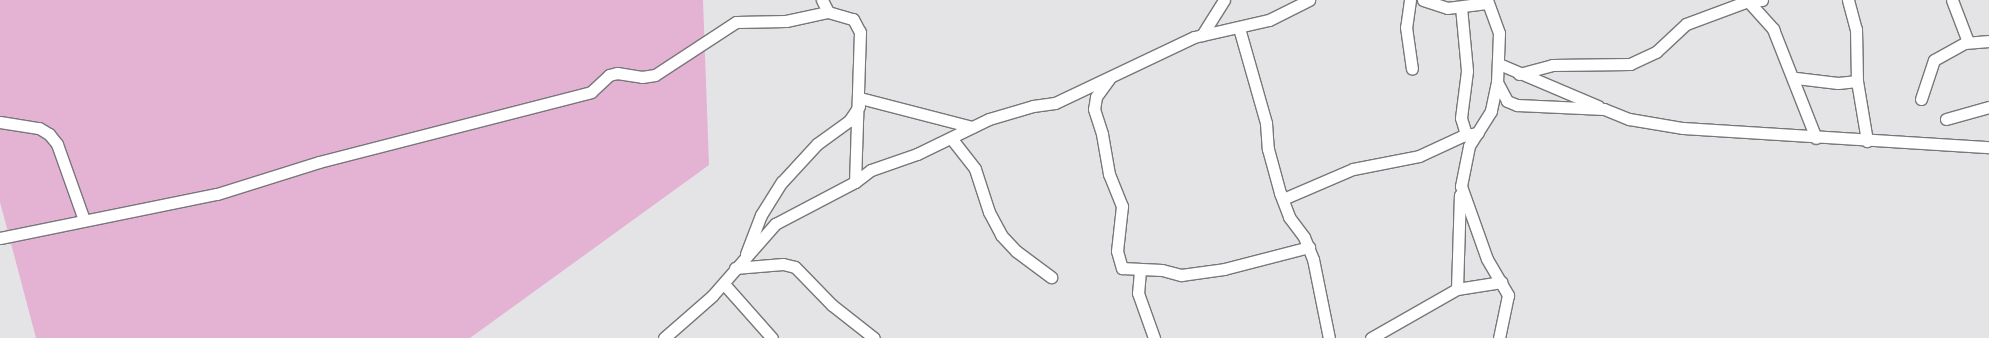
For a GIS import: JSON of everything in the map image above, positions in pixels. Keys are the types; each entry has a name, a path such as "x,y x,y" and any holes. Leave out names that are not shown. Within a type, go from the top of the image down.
{"street":[{"path":"822,0 828,12"},
{"path":"1200,37 1224,0"},
{"path":"664,338 724,284 735,268 775,224 855,182 871,170 1013,111 1055,103 1213,31 1239,28 1276,18 1308,0"},
{"path":"1410,0 1406,27 1412,69"},
{"path":"1423,0 1440,8 1487,1 1498,27 1499,64 1491,111 1465,158 1461,186 1457,289"},
{"path":"1518,74 1552,65 1630,64 1656,52 1686,24 1748,1 1762,0"},
{"path":"1848,0 1856,29 1858,82 1867,141"},
{"path":"1952,0 1968,42"},
{"path":"1748,1 1773,29 1816,138"},
{"path":"1461,5 1467,71 1461,118 1466,134"},
{"path":"0,238 217,194 318,162 591,92 609,75 617,73 642,78 655,75 736,22 786,21 828,12 853,18 860,32 860,101 855,182"},
{"path":"1239,28 1288,217 1309,247 1329,338"},
{"path":"1921,99 1934,60 1968,42 1989,41"},
{"path":"1499,64 1518,74 1570,91 1604,109 1629,119 1683,128 1816,138 1989,147"},
{"path":"1110,77 1096,97 1094,109 1109,174 1122,206 1117,246 1120,265 1140,271 1162,270 1181,275 1198,273 1309,247"},
{"path":"1796,78 1838,83 1858,82"},
{"path":"1497,82 1507,101"},
{"path":"860,101 972,127"},
{"path":"745,257 761,216 782,182 817,144 849,121 860,101"},
{"path":"1491,111 1507,101 1528,106 1604,109"},
{"path":"1946,119 1989,107"},
{"path":"0,122 39,128 50,134 57,144 84,220"},
{"path":"1283,199 1353,169 1419,156 1466,134 1478,133"},
{"path":"951,138 978,174 989,212 1001,235 1016,251 1051,277"},
{"path":"1461,186 1487,259 1500,282 1508,303 1499,338"},
{"path":"735,268 783,264 795,267 832,305 874,338"},
{"path":"1140,271 1138,293 1154,338"},
{"path":"1371,338 1457,289 1500,282"},
{"path":"724,284 772,338"}],"shaded area":[{"path":"0,0 703,0 709,165 470,338 36,338 0,202"}]}
